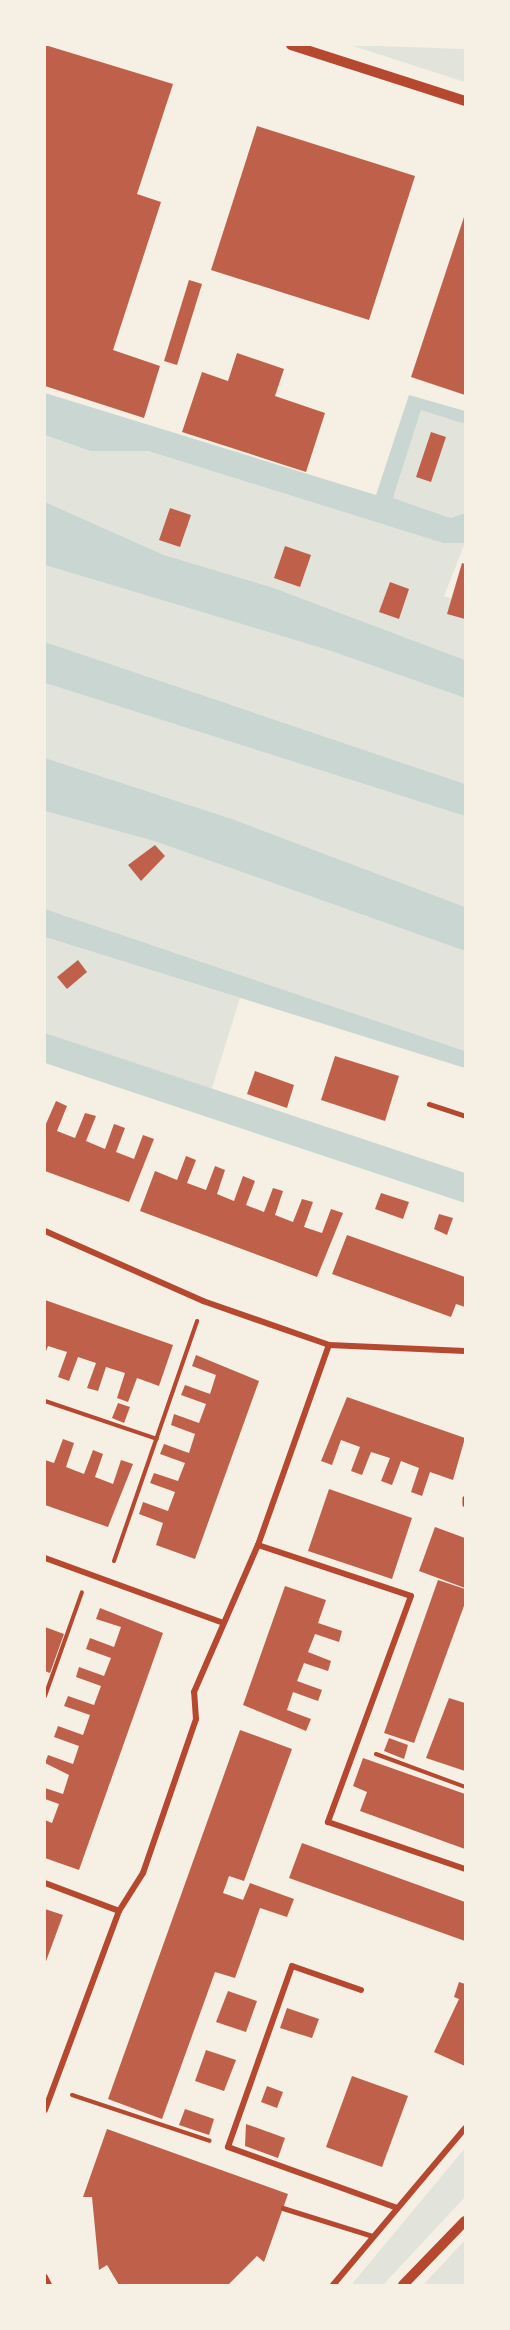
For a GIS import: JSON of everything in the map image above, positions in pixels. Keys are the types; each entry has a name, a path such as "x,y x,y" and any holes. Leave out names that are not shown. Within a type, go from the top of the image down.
{"street":[{"path":"291,45 465,101"},
{"path":"45,1231 203,1301 329,1345 465,1351"},
{"path":"45,2110 119,1911 143,1874 196,1719 194,1692 221,1622 258,1545 329,1345"},
{"path":"258,1545 411,1596 328,1822 465,1869"},
{"path":"45,1558 221,1622"},
{"path":"45,1883 119,1911"},
{"path":"362,1990 292,1966 228,2147 397,2208"},
{"path":"333,2285 465,2128"},
{"path":"403,2285 465,2221"},
{"path":"45,2277 49,2285"}],"lane":[{"path":"429,1104 465,1116"},
{"path":"465,1498 465,1504"},
{"path":"283,2208 373,2236"}],"path":[{"path":"107,1581 203,1301"},
{"path":"45,1401 157,1439"},
{"path":"45,1696 89,1573"},
{"path":"355,1746 465,1787"},
{"path":"53,2089 228,2147"}],"shaded area":[{"path":"350,45 465,49 465,82"},
{"path":"45,393 376,495 409,395 465,411 465,424 421,410 393,498 451,518 465,513 465,543 443,543 148,451 90,451 45,435"},
{"path":"421,409 465,424 465,513 452,518 393,498"},
{"path":"45,435 90,451 148,451 443,543 465,543 444,596 465,603 465,660 271,587 164,555 45,502"},
{"path":"45,502 164,555 271,587 465,660 465,698 328,650 45,565"},
{"path":"45,565 328,650 465,698 465,784 45,642"},
{"path":"45,642 465,784 465,816 45,683"},
{"path":"45,683 465,816 465,907 232,819 45,758"},
{"path":"45,758 232,819 465,907 465,951 154,841 45,811"},
{"path":"45,811 154,841 465,951 465,1051 45,909"},
{"path":"45,909 465,1051 465,1068 45,937"},
{"path":"45,937 240,998 211,1091 45,1033"},
{"path":"45,1033 465,1173 465,1203 45,1063"},
{"path":"465,2148 465,2197 383,2285 351,2285"},
{"path":"465,2240 465,2285 423,2285"}],"building":[{"path":"45,45 173,84 137,194 161,202 113,350 160,366 144,418 45,386"},
{"path":"257,126 415,176 369,320 211,270"},
{"path":"465,214 465,395 411,377"},
{"path":"189,280 202,284 177,365 164,361"},
{"path":"237,353 284,369 275,396 325,413 306,472 182,432 202,372 228,381"},
{"path":"431,432 446,437 431,482 416,477"},
{"path":"170,508 191,515 180,547 159,540"},
{"path":"285,546 311,555 300,587 274,578"},
{"path":"462,563 465,564 465,619 447,614"},
{"path":"390,582 409,589 399,619 379,612"},
{"path":"155,845 165,856 141,881 128,865"},
{"path":"78,960 87,972 67,989 57,977"},
{"path":"335,1056 399,1076 385,1121 321,1100"},
{"path":"255,1071 294,1085 287,1108 247,1094"},
{"path":"56,1101 67,1106 57,1131 75,1138 85,1113 96,1116 86,1141 105,1149 114,1124 125,1128 116,1152 134,1159 143,1135 154,1139 129,1202 45,1171 45,1126"},
{"path":"186,1156 196,1160 187,1183 206,1190 215,1166 225,1170 217,1194 234,1201 243,1176 255,1181 246,1205 264,1212 273,1188 283,1191 275,1215 293,1222 302,1199 313,1202 304,1227 322,1233 331,1209 343,1213 317,1277 140,1211 155,1171 177,1180"},
{"path":"381,1193 409,1202 403,1219 375,1209"},
{"path":"439,1214 453,1218 447,1235 434,1229"},
{"path":"347,1235 465,1277 465,1307 456,1304 451,1317 332,1274"},
{"path":"45,1300 173,1345 159,1386 137,1378 128,1402 117,1398 125,1373 106,1367 98,1391 87,1388 96,1363 78,1357 69,1381 58,1377 67,1352 48,1346 45,1354"},
{"path":"196,1355 259,1381 195,1559 156,1545 163,1523 139,1514 143,1502 168,1511 175,1492 150,1483 154,1473 178,1481 185,1463 160,1454 164,1444 189,1453 195,1434 171,1425 174,1414 199,1423 206,1404 181,1395 185,1385 210,1394 216,1375 192,1366"},
{"path":"347,1397 465,1438 453,1480 430,1472 422,1496 411,1492 419,1468 401,1461 392,1485 381,1481 390,1458 371,1452 362,1475 351,1471 360,1447 341,1440 332,1465 321,1461"},
{"path":"118,1403 130,1407 124,1423 112,1418"},
{"path":"63,1439 74,1443 66,1467 84,1474 93,1450 103,1454 95,1477 113,1484 121,1460 133,1464 108,1527 45,1505 45,1460 54,1463"},
{"path":"329,1489 412,1518 392,1579 308,1551"},
{"path":"435,1527 465,1538 465,1588 419,1571"},
{"path":"438,1580 465,1589 465,1603 414,1743 384,1733"},
{"path":"285,1586 326,1600 318,1623 342,1631 339,1642 315,1634 308,1652 331,1661 328,1671 304,1663 297,1681 322,1690 318,1701 293,1692 287,1710 311,1719 306,1731 243,1705"},
{"path":"100,1608 163,1633 79,1870 45,1858 45,1820 52,1823 59,1804 45,1799 45,1788 63,1794 69,1775 45,1763 48,1755 73,1764 79,1746 54,1737 58,1726 83,1735 90,1715 64,1706 68,1696 94,1705 101,1686 76,1677 79,1667 104,1676 111,1658 86,1649 90,1638 114,1647 121,1627 96,1619"},
{"path":"45,1627 64,1634 50,1673 45,1671"},
{"path":"449,1698 465,1703 465,1771 426,1758"},
{"path":"240,1730 292,1749 244,1881 229,1876 223,1893 243,1900 250,1883 294,1899 287,1917 260,1908 235,1978 215,1972 162,2119 108,2099"},
{"path":"389,1738 408,1745 404,1759 384,1751"},
{"path":"363,1758 465,1794 465,1849 360,1811 367,1792 353,1786"},
{"path":"302,1843 465,1902 465,1941 289,1878"},
{"path":"45,1909 63,1915 45,1964"},
{"path":"459,1982 465,1984 465,2066 434,2052 459,1999 454,1997"},
{"path":"228,1991 257,2001 246,2032 216,2022"},
{"path":"287,2008 319,2019 312,2038 280,2028"},
{"path":"206,2050 236,2060 224,2091 195,2081"},
{"path":"352,2076 408,2096 382,2167 326,2147"},
{"path":"267,2086 283,2092 277,2108 261,2102"},
{"path":"185,2109 214,2119 209,2135 179,2125"},
{"path":"246,2124 285,2138 278,2158 245,2146"},
{"path":"107,2129 288,2194 264,2262 257,2256 228,2285 119,2285 107,2265 99,2270 92,2197 83,2197"}]}
